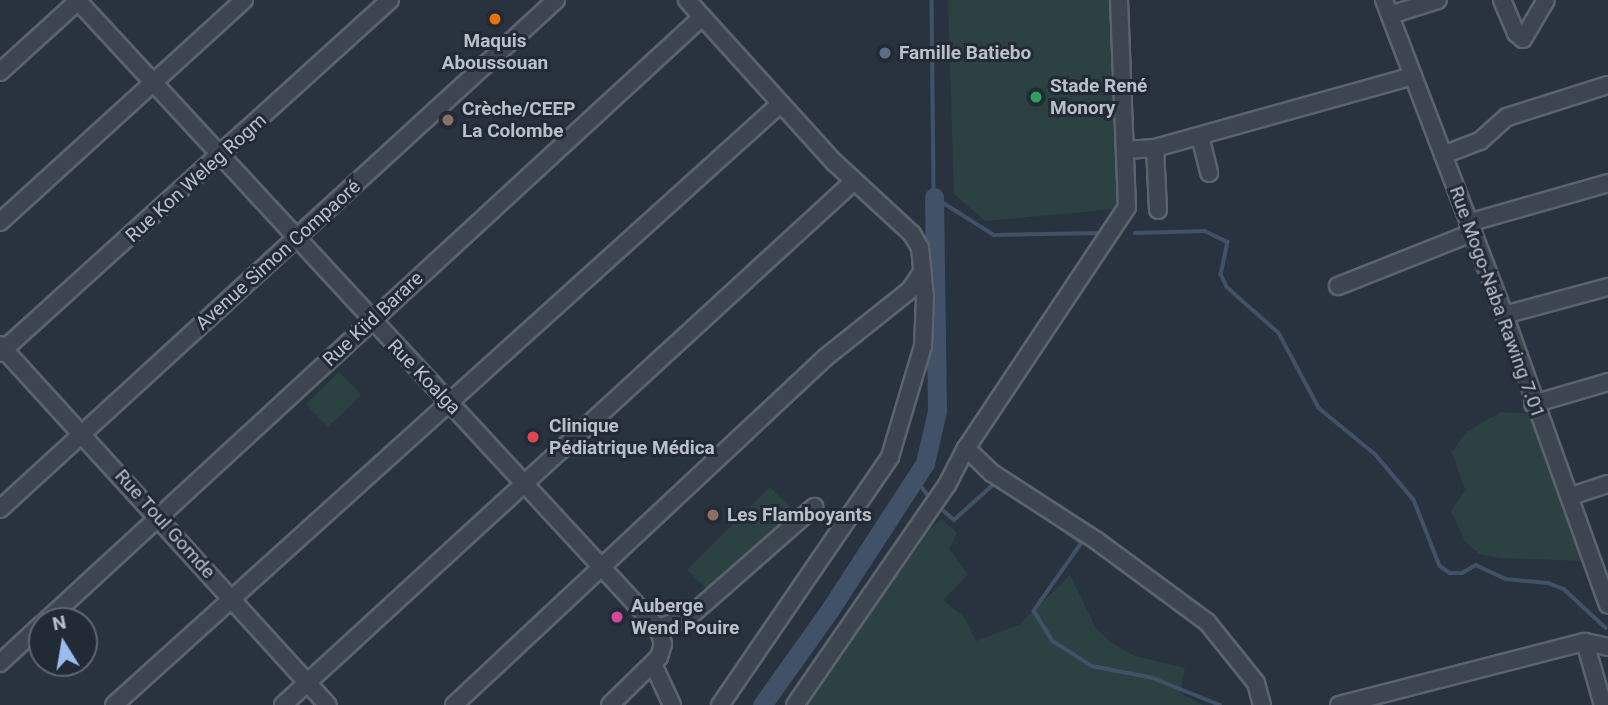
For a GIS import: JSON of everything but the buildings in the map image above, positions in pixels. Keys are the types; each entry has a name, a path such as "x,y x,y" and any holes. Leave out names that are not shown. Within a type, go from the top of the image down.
{"street":[{"path":"0,72 78,0"},
{"name":"Rue Koalga","path":"78,0 152,83 223,155 370,321 448,401 598,567 658,628"},
{"path":"0,222 244,0"},
{"name":"Rue Kon Weleg Rogm","path":"1,349 223,155 390,0"},
{"name":"Avenue Simon Compaoré","path":"0,509 556,0"},
{"path":"687,0 779,105 854,181 912,234 920,248 922,272 923,346 890,457 720,705"},
{"path":"795,705 947,485 966,448 1002,400 1078,274 1117,226 1127,207 1119,0"},
{"path":"1387,8 1438,0"},
{"path":"1502,0 1516,33 1523,39 1546,0"},
{"name":"Rue Mogo-Naba Rawing 7.01","path":"1387,8 1504,315 1533,404 1604,583 1608,605"},
{"name":"Rue Kiid Barare","path":"61,607 702,17"},
{"path":"1126,150 1155,148 1413,76"},
{"path":"1443,155 1480,142 1507,117 1608,85"},
{"path":"114,705 779,105"},
{"path":"1200,136 1209,173"},
{"path":"1155,148 1158,210"},
{"path":"283,705 854,181"},
{"path":"1338,286 1470,228 1608,183"},
{"path":"454,705 598,567 826,357 910,290 922,272"},
{"path":"1504,315 1608,287"},
{"name":"Rue Toul Gomde","path":"1,349 82,433 328,705"},
{"path":"1533,404 1608,382"},
{"path":"966,448 992,473 1097,541 1207,622 1256,683 1262,705"},
{"path":"1571,496 1608,484"},
{"path":"610,705 653,664 663,644 658,628 689,617 814,506"},
{"name":"Rue Kiid Barare","path":"0,663 28,638"},
{"path":"1585,642 1603,705"},
{"path":"1339,705 1377,700 1585,642 1608,647"},
{"path":"653,664 672,705"}],"green space":[{"name":"Stade René Monory","path":"948,0 1117,0 1126,208 985,221 954,194"},
{"path":"339,372 361,395 328,427 306,404"},
{"path":"1501,412 1532,414 1584,561 1500,558 1479,554 1465,541 1451,511 1465,490 1452,452 1466,432"},
{"path":"770,487 800,517 717,599 687,570"},
{"path":"942,519 957,533 949,549 968,574 943,600 965,618 976,641 1019,625 1070,575 1096,628 1113,644 1135,656 1185,668 1180,693 1203,705 807,705 929,530"}],"waterway":[{"path":"932,0 934,197 994,235 1102,233"},
{"path":"762,705 829,611 925,463 937,411 934,197"},
{"path":"1135,233 1205,231 1228,242 1221,274 1227,287 1279,333 1319,408 1376,455 1414,500 1440,566 1450,573 1462,573 1476,565 1506,579 1548,583 1564,589 1606,628"},
{"path":"915,478 930,498"},
{"path":"943,510 954,520 994,484 1002,489"},
{"path":"1029,506 1042,515"},
{"path":"1057,525 1082,543 1034,611 1053,641 1092,666 1153,678 1220,705"}],"place":[{"name":"Maquis Aboussouan","path":"495,19"},
{"name":"Famille Batiebo","path":"885,53"},
{"name":"Stade René Monory","path":"1036,97"},
{"name":"Crèche/CEEP La Colombe","path":"448,120"},
{"name":"Clinique Pédiatrique Médica","path":"533,437"},
{"name":"Les Flamboyants","path":"713,515"},
{"name":"Auberge Wend Pouire","path":"617,617"}]}
